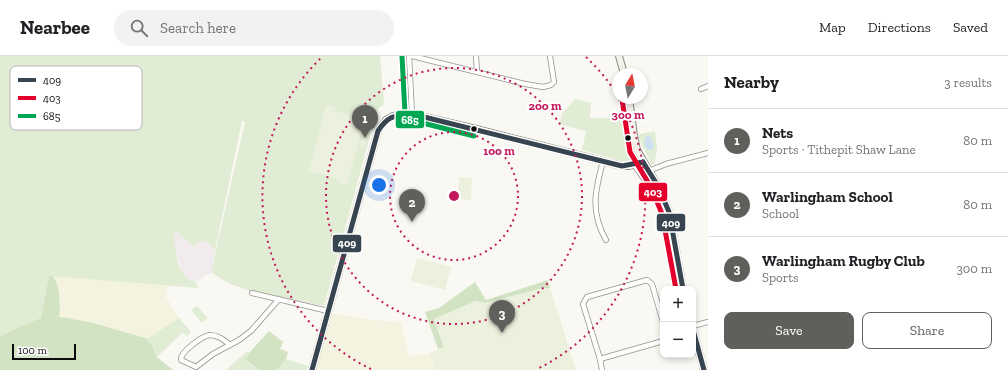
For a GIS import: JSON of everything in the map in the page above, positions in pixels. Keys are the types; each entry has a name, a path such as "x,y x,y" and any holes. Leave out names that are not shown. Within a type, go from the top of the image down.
{"street":[{"path":"409,56 412,114"},
{"path":"412,56 525,84 549,86 554,82 550,56"},
{"path":"476,56 477,72"},
{"path":"619,56 622,68"},
{"path":"701,89 708,86"},
{"path":"630,104 637,150 663,197 669,213 682,286"},
{"path":"312,370 378,131 386,120 393,116 412,114 622,166 634,165 643,162"},
{"path":"649,171 666,164 708,153"},
{"path":"603,161 597,189 596,216 606,240"},
{"path":"634,165 654,192 663,214 669,213"},
{"path":"602,370 584,304 587,297 647,280 652,284 660,306"},
{"path":"252,293 328,310"},
{"path":"230,345 216,336 204,336 181,356 181,360 196,367 239,340 251,331 279,299"},
{"path":"696,325 708,322"},
{"path":"696,341 704,370"},
{"path":"600,359 660,343"}],"shaded area":[{"path":"175,229 194,247 199,241 205,241 215,250 211,272 198,281 189,281 184,276 176,254 174,242"}],"green space":[{"path":"0,56 380,56 384,104 377,110 324,306 250,291 223,280 211,272 245,122 242,121 215,250 205,241 200,241 194,247 175,230 176,253 180,269 189,280 196,282 198,288 49,276 42,318 66,317 93,323 147,339 179,318 191,332 187,336 183,332 157,357 173,370 0,370"},
{"path":"575,99 591,103 590,118 624,118 626,133 633,154 632,161 626,162 582,150 586,131 559,124 562,114"},
{"path":"326,105 336,107 335,111 365,118 347,185 337,182 338,179 309,171"},
{"path":"365,127 370,128 364,148 359,147"},
{"path":"655,131 657,150 654,164 651,164 638,136 639,134"},
{"path":"459,177 472,178 471,200 458,199"},
{"path":"417,258 451,267 445,290 411,281"},
{"path":"49,276 53,276 59,290 59,317 93,323 145,338 152,345 156,357 173,370 0,370 0,337 41,318"},
{"path":"53,276 168,286 166,297 179,318 147,340 93,323 59,317 61,300 57,292 56,280"},
{"path":"548,280 550,288 485,303 476,301 434,319 444,347 438,349 425,312 439,308 475,282 486,300"},
{"path":"543,288 550,288 576,370 436,370 429,353 444,347 434,319 476,301 485,303"},
{"path":"197,306 208,318 202,323 191,310"},
{"path":"330,313 372,320 401,322 409,356 429,353 436,370 316,370"},
{"path":"269,331 283,342 280,349 288,352 286,359 277,370 259,370 245,360 249,353"},
{"path":"247,351 249,353 245,361 259,370 226,370"},
{"path":"286,359 309,366 306,370 277,370"}],"water":[{"path":"646,136 651,137 654,146 652,150 648,150 644,144"}],"transit line":[{"name":"685","path":"402,56 405,114 407,119 474,136"},
{"name":"403","path":"623,104 630,152 652,189 662,214 675,286"},
{"name":"409","path":"312,370 378,131 385,122 392,117 412,114 622,166 643,162"},
{"name":"409","path":"643,162 658,186 669,212 682,286"},
{"name":"409","path":"696,341 704,370"}],"place":[{"name":"Nets","path":"365,138"},
{"name":"Warlingham School","path":"412,222"},
{"name":"Warlingham Rugby Club","path":"502,333"}]}
